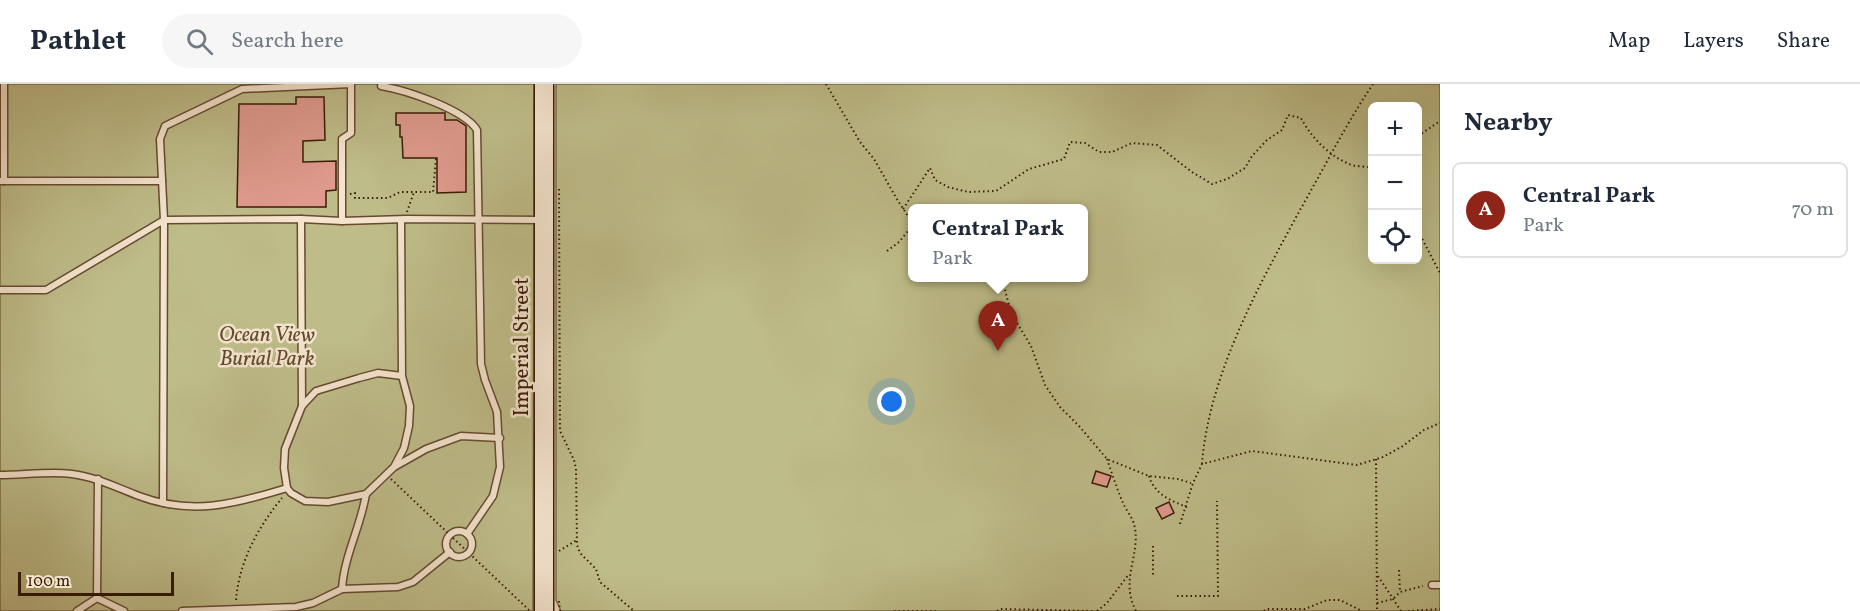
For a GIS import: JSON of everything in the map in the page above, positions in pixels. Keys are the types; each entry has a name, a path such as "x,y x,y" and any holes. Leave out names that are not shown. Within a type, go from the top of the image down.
{"main road":[{"name":"Imperial Street","path":"544,84 544,611"}],"lane":[{"path":"4,84 2,181 162,181"},
{"path":"163,503 164,220 160,139 165,126 242,89 351,84 351,133 342,139 342,222"},
{"path":"381,86 400,89 425,98 472,122 477,130 482,364 485,380 497,412 500,466 493,496 467,534"},
{"path":"0,290 46,290 164,220 301,219 342,222 544,220"},
{"path":"301,219 302,406"},
{"path":"394,467 404,448 409,426 410,406 402,376 403,220"},
{"path":"402,376 378,373 316,391 302,406 285,449 284,468 288,489 305,501 328,502 366,494 394,467 426,449 461,436 500,438"},
{"path":"0,475 80,475 98,479 163,503 194,507 221,506 288,489"},
{"path":"97,598 98,479"},
{"path":"342,589 343,577 366,494"},
{"path":"456,531 467,534 472,541 468,553 460,556 450,552 446,542 449,536 456,531"},
{"path":"182,611 296,607 313,603 342,589 398,587 412,582 450,552"},
{"path":"1432,585 1440,585"},
{"path":"77,611 97,598"},
{"path":"97,598 124,611"}],"path":[{"path":"826,84 908,217"},
{"path":"1180,524 1193,483 1202,464 1204,437 1239,328 1331,154 1374,84"},
{"path":"903,209 930,168 935,180 948,187 968,192 996,191 1029,169 1064,159 1070,142 1085,143 1099,152 1112,152 1132,143 1157,145 1212,184 1227,179 1245,168 1252,156 1267,140 1282,130 1288,115 1301,118 1308,132 1331,154 1351,165 1368,167"},
{"path":"1422,133 1440,121"},
{"path":"355,194 356,198 388,198 400,192 433,192 436,159"},
{"path":"559,180 560,431 576,469 577,540 580,553 596,569 600,582 634,611"},
{"path":"403,220 414,192"},
{"path":"887,251 899,242 908,230"},
{"path":"1422,239 1440,273"},
{"path":"1000,282 1005,290 1011,313 1031,346 1045,385 1060,407 1107,459 1123,504 1134,523 1135,546 1129,574 1129,597 1136,611"},
{"path":"1202,464 1252,451 1358,465 1402,446 1424,430 1440,423"},
{"path":"1107,459 1149,476 1193,483"},
{"path":"1376,459 1377,611"},
{"path":"386,474 530,611"},
{"path":"1149,476 1151,483 1166,499 1186,507"},
{"path":"235,609 237,586 245,559 256,535 288,489"},
{"path":"1177,596 1218,596 1217,501"},
{"path":"558,552 577,540"},
{"path":"1153,546 1153,577"},
{"path":"1399,570 1400,592"},
{"path":"997,611 1000,609 1096,611 1107,603 1129,574"},
{"path":"1377,574 1401,611"},
{"path":"1377,603 1393,599 1400,592 1419,586 1432,585"},
{"path":"557,597 560,611"},
{"path":"1264,611 1266,609 1305,609 1331,600 1343,600 1362,611"},
{"path":"1408,611 1440,609"},
{"path":"894,611 939,611"}],"green space":[{"name":"Ocean View Burial Park","path":"0,84 534,84 533,611 0,611"},
{"path":"556,84 1440,84 1440,611 561,611 556,600"}],"building":[{"path":"296,97 324,97 325,140 303,141 303,162 336,161 336,190 326,191 326,207 237,207 239,104 296,104"},
{"path":"396,113 445,113 445,120 457,120 466,126 466,192 437,193 437,158 403,158 402,137 400,137 400,125 396,125"},
{"path":"1096,471 1111,476 1107,487 1092,483"},
{"path":"1169,502 1174,513 1162,519 1156,508"}],"place":[{"name":"Central Park","path":"998,351"}]}
